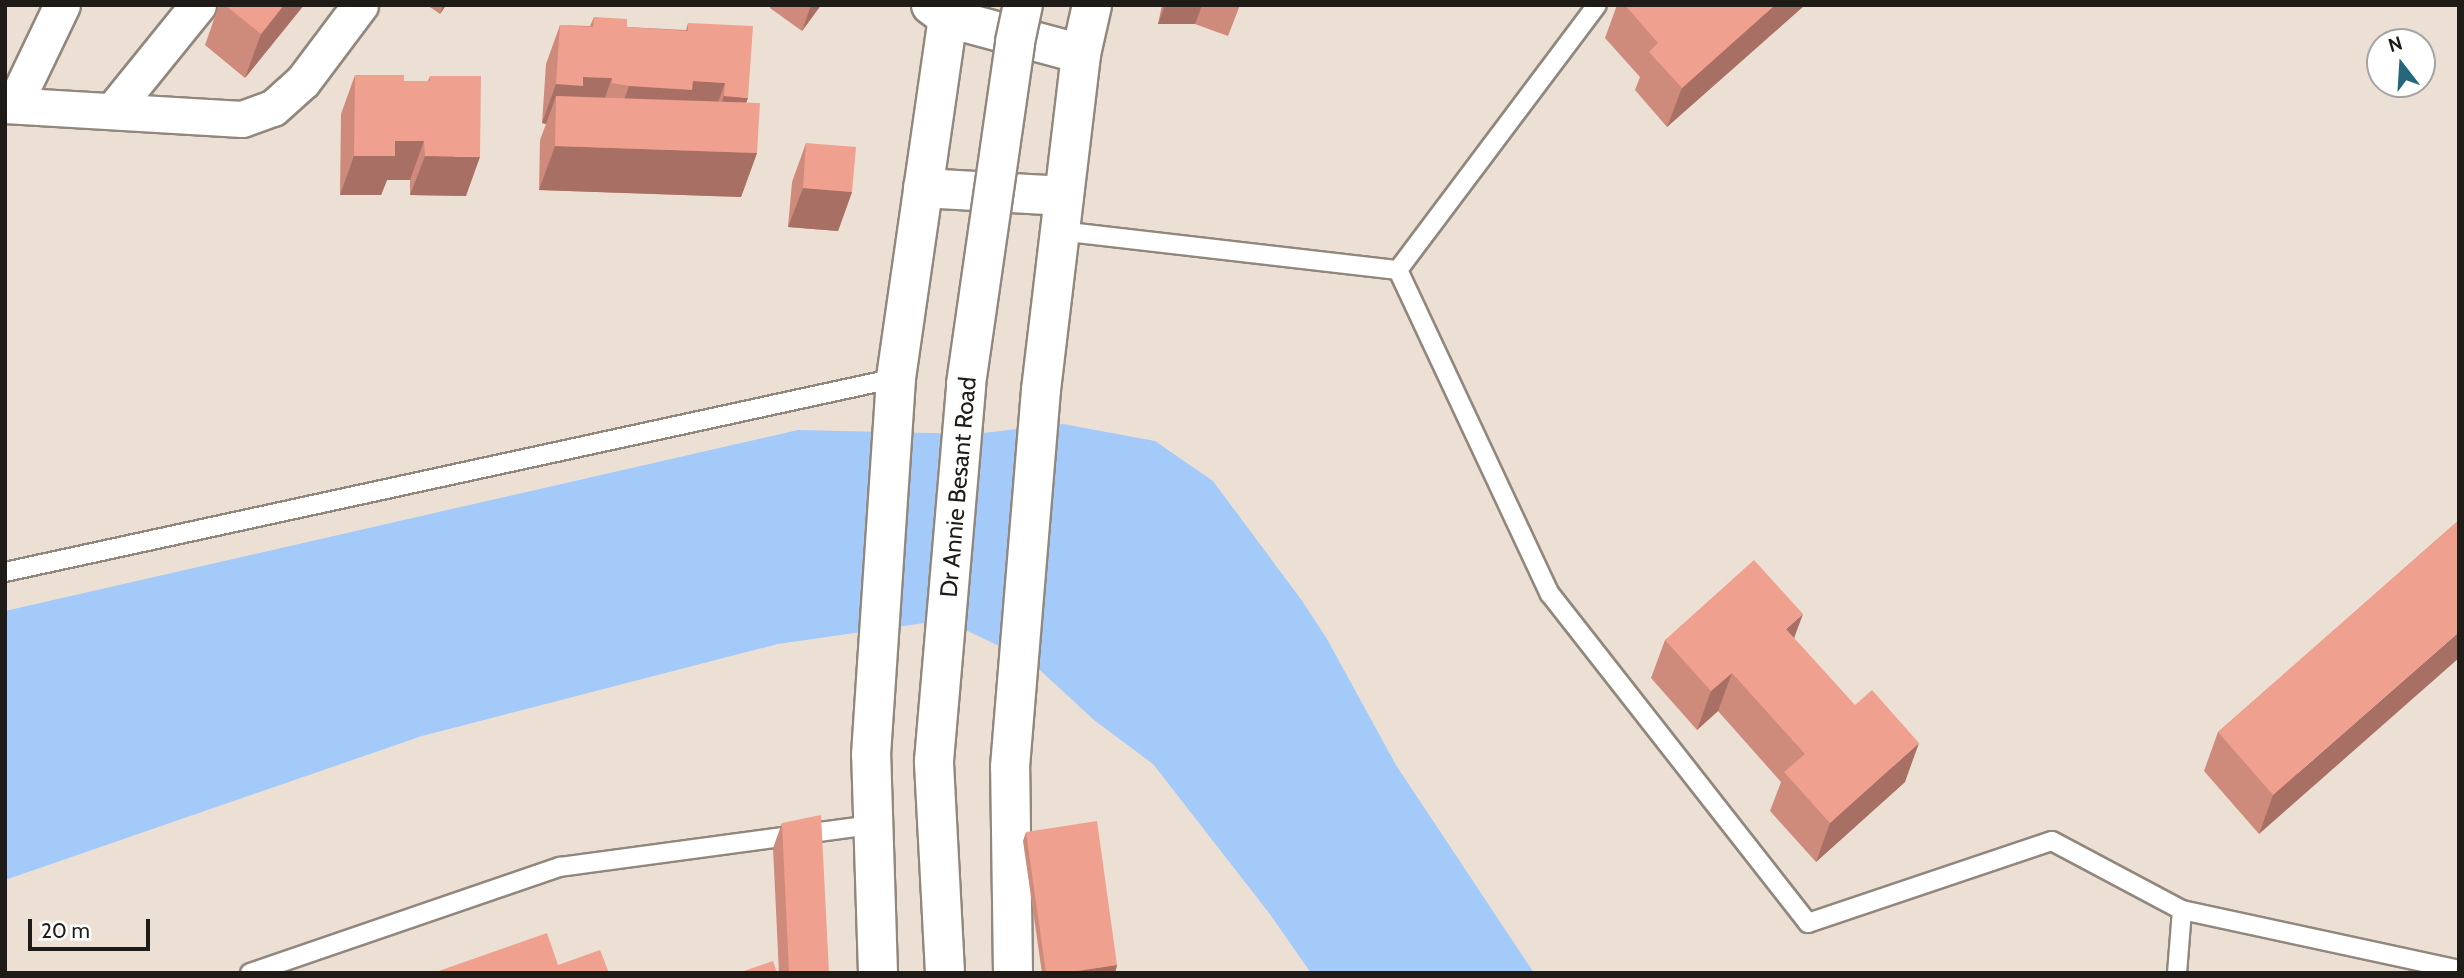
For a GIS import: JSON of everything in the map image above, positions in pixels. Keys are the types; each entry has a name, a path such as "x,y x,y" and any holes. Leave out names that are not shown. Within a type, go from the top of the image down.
{"main road":[{"name":"Dr Annie Besant Road","path":"945,973 935,747 967,384 1015,42 1023,5"},
{"path":"1013,973 1010,767 1041,390 1087,7"},
{"path":"878,973 876,824 872,755 896,378 923,188 943,10 1081,54"},
{"path":"923,188 1062,213"}],"street":[{"path":"62,5 10,105 243,119 273,108 303,81 360,5"},
{"path":"113,110 198,5"}],"lane":[{"path":"1398,270 1597,5"},
{"path":"1062,213 1398,270"},
{"path":"1398,270 1550,594 1808,923 2052,841 2182,909 2459,970"},
{"path":"5,572 896,378"},
{"path":"250,973 559,867 876,824"},
{"path":"2177,973 2182,909"}],"water":[{"path":"1063,424 1155,441 1213,481 1303,602 1327,639 1396,765 1534,973 1311,973 1269,913 1153,764 1094,720 1030,661 945,620 778,644 422,736 5,880 5,611 798,430 974,434"}],"building":[{"path":"225,5 284,5 261,34"},
{"path":"1625,5 1775,5 1682,88 1649,52 1658,43"},
{"path":"594,17 627,19 627,27 688,31 688,23 753,26 748,98 724,96 725,83 693,81 692,90 629,86 612,83 612,78 583,77 583,86 556,84 560,25 593,27"},
{"path":"355,75 404,75 404,81 430,81 430,76 481,76 480,157 425,156 424,141 395,141 395,156 354,156"},
{"path":"556,96 760,103 757,153 555,146"},
{"path":"806,143 856,147 852,192 803,188"},
{"path":"2459,520 2459,632 2273,795 2218,732"},
{"path":"1754,560 1803,614 1786,629 1855,705 1872,690 1919,743 1830,823 1784,772 1805,754 1732,673 1711,691 1665,640"},
{"path":"821,815 829,973 789,973 782,823"},
{"path":"1097,821 1117,965 1046,973 1026,832"},
{"path":"547,933 558,965 600,950 609,973 433,973"},
{"path":"773,961 777,973 738,973"}]}
